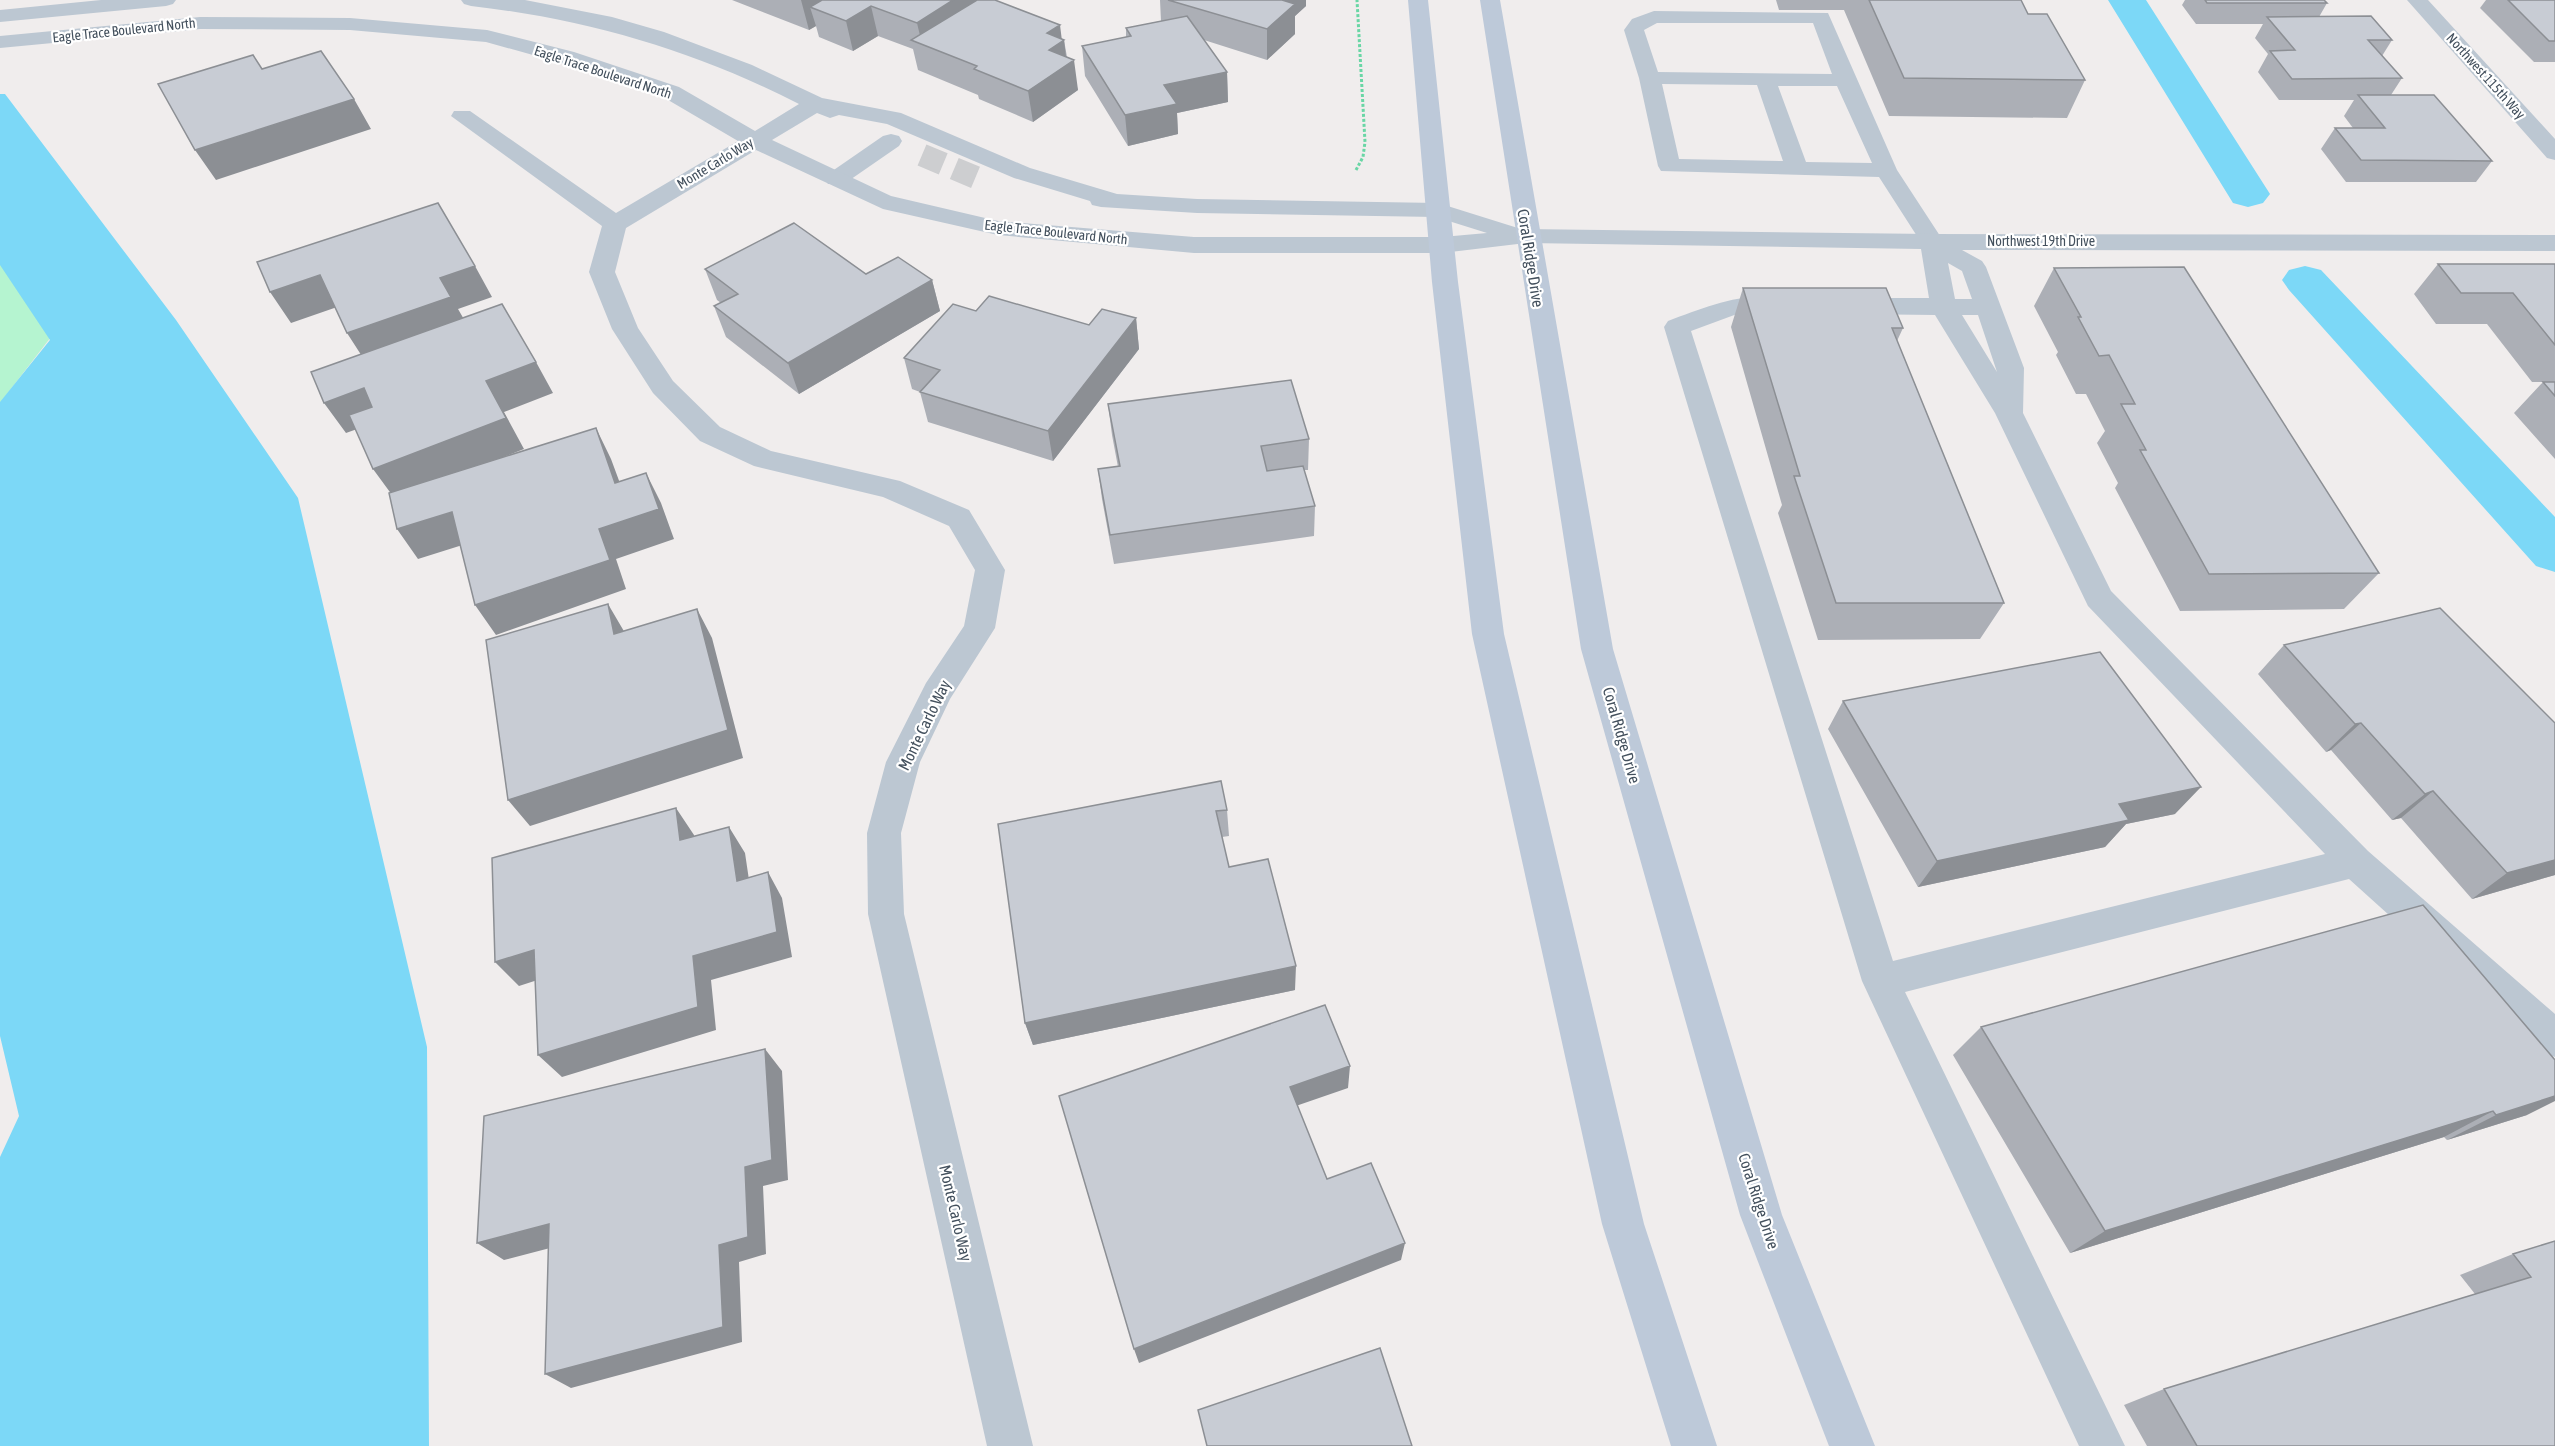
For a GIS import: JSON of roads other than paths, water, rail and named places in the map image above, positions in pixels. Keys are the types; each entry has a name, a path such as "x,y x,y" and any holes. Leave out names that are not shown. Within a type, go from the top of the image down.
{"main road":[{"path":"1418,0 1438,210 1488,634 1623,1224 1694,1446"},
{"name":"Coral Ridge Drive","path":"1490,0 1527,236 1597,649 1761,1215 1852,1446"}],"street":[{"name":"Eagle Trace Boulevard North","path":"0,16 166,0"},
{"path":"471,0 524,2 616,24 719,57 901,146"},
{"name":"Northwest 115th Way","path":"2417,0 2555,153"},
{"path":"487,36 524,2"},
{"name":"Eagle Trace Boulevard North","path":"0,42 200,23 350,24 487,36 566,57 671,92 754,140 883,202 998,228 1194,245 1442,245 1527,236"},
{"path":"816,104 893,118 1022,173 1122,203"},
{"name":"Monte Carlo Way","path":"816,104 615,224 602,272 625,329 663,387 710,434 764,459 890,488 959,518 990,570 979,628 936,692 903,762 884,833 886,914 1010,1446"},
{"path":"462,116 615,224"},
{"path":"977,178 1122,203 1438,210 1527,236"},
{"name":"Northwest 19th Drive","path":"1527,236 1932,242 2555,243"},
{"path":"1932,242 1943,306 2009,413 2099,598 2355,862 2555,1039"},
{"path":"1932,242 1973,267 1990,307 2011,368 2009,413"},
{"path":"1990,307 1734,306 1677,327 1881,981 2102,1446"},
{"path":"1881,981 2355,862"}],"lane":[{"path":"1886,170 1669,166 1650,78 1634,30 1639,23 1654,17 1821,17 1845,80 1886,170 1932,242"},
{"path":"1650,78 1845,80"},
{"path":"1765,79 1797,168"},
{"path":"836,179 901,146"}],"water":[{"path":"0,94 5,94 176,320 298,498 427,1047 429,1446 0,1446 0,1157 19,1116 0,1036 0,402 50,340 0,265"}],"waterway":[{"path":"2127,0 2248,194"},
{"path":"2305,280 2555,552"}],"tunnel":[{"path":"922,155 977,178"}]}
